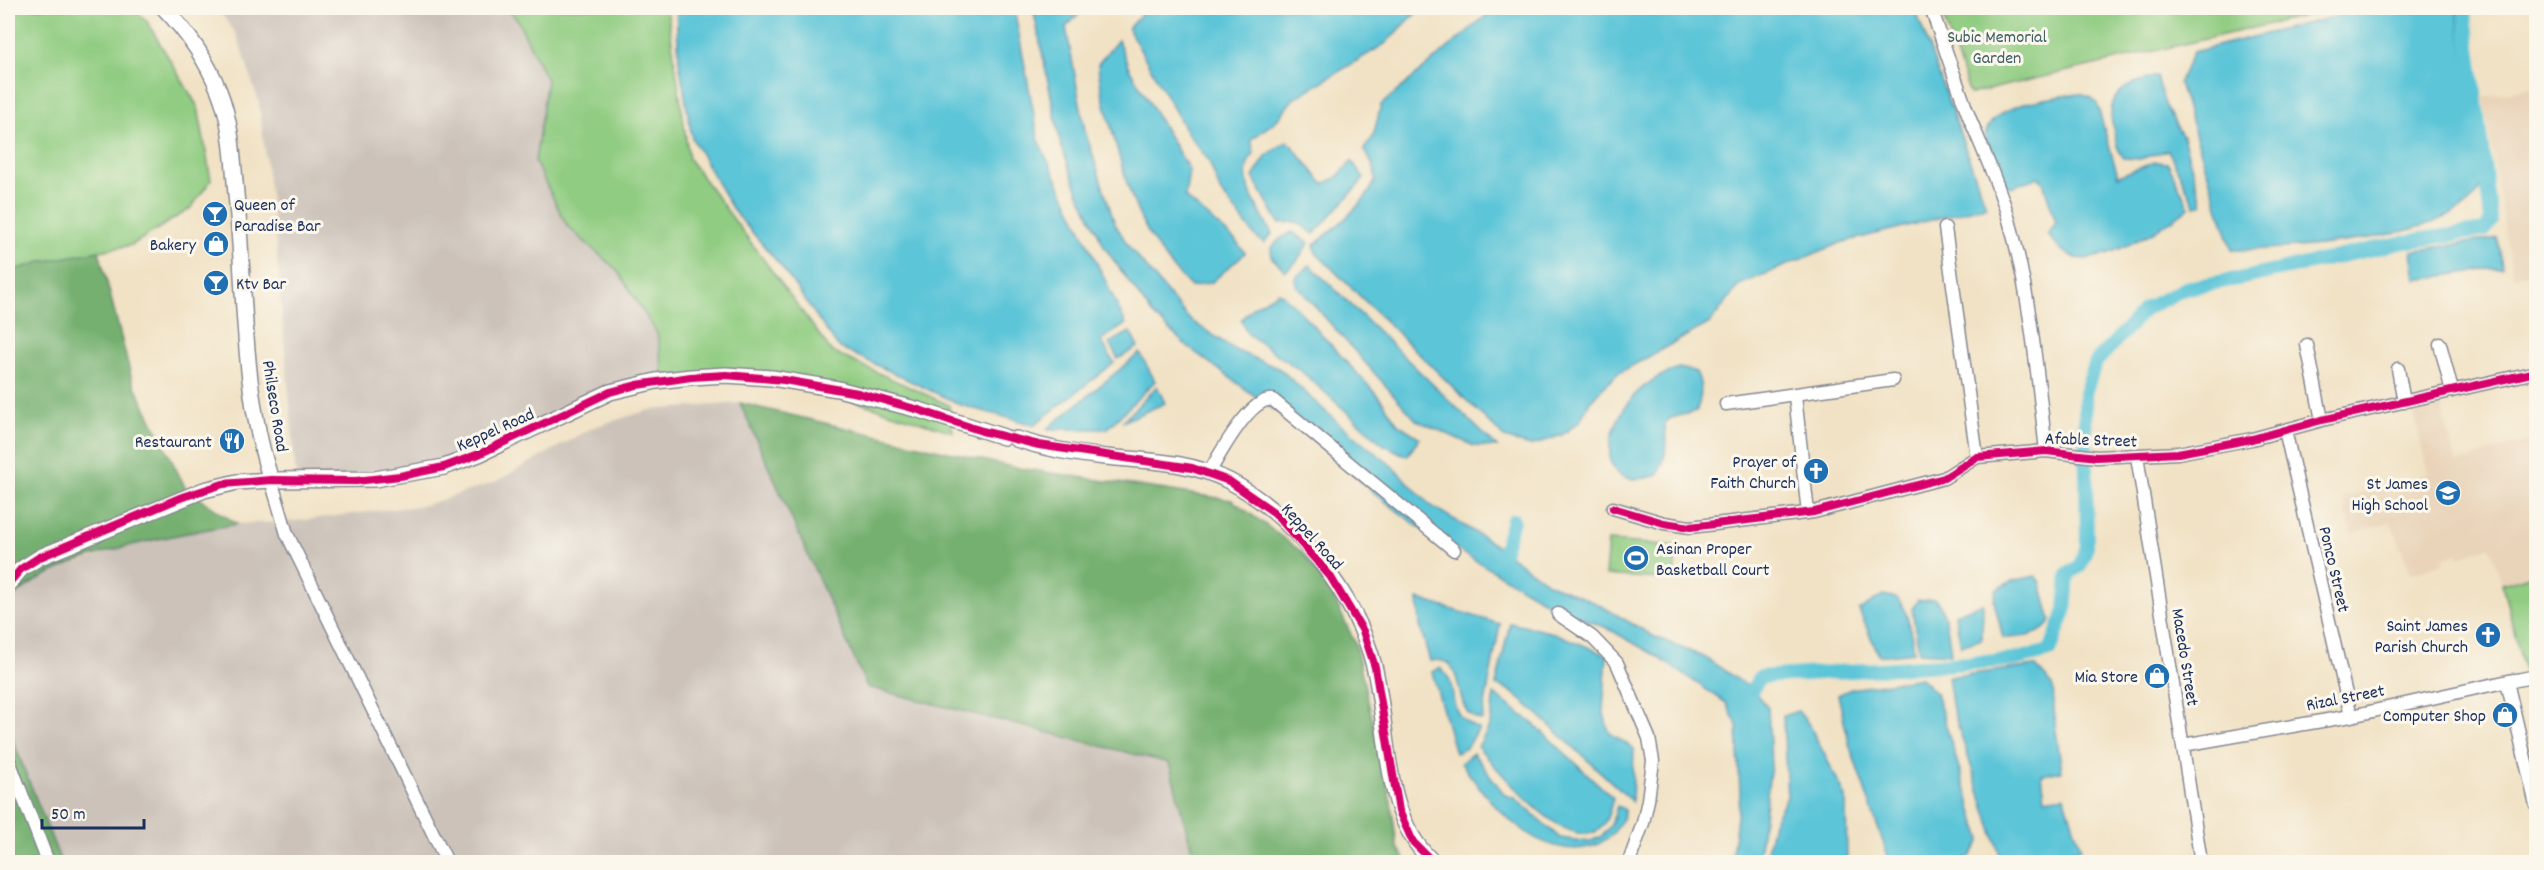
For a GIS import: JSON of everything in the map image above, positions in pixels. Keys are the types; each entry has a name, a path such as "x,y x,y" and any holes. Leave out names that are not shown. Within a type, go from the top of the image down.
{"street":[{"name":"Philseco Road","path":"164,8 202,54 224,106 231,146 240,235 252,401 261,450 288,534 447,862"},
{"path":"1931,8 1964,103 2000,192 2019,257 2036,360 2046,451"},
{"path":"1945,228 1977,457"},
{"path":"2440,344 2452,391"},
{"path":"2307,345 2322,420"},
{"path":"2398,369 2404,402"},
{"name":"Afable Street","path":"1613,508 1664,523 1690,527 1808,513 1944,478 1977,457 2046,451 2097,457 2191,451 2536,372"},
{"name":"Keppel Road","path":"8,584 21,569 40,557 180,498 223,484 271,480 356,481 400,476 444,467 479,454 610,392 646,383 691,377 755,377 838,389 912,408 1010,438 1102,456 1180,464 1209,473 1250,494 1283,521 1313,554 1353,612 1375,667 1399,811 1413,842 1432,862"},
{"path":"1725,405 1893,380"},
{"path":"1795,396 1808,513"},
{"path":"1209,473 1230,437 1259,403 1266,399 1274,400 1454,550"},
{"name":"Ponco Street","path":"2285,430 2351,716"},
{"name":"Macedo Street","path":"2137,456 2202,862"},
{"path":"1558,614 1592,637 1617,663 1649,738 1653,761 1651,784 1643,823 1629,862"},
{"name":"Rizal Street","path":"2183,745 2351,716 2536,676"},
{"path":"2510,681 2536,805"},
{"path":"8,758 48,862"}],"shaded area":[{"path":"217,8 371,8 376,15 391,8 505,8 517,19 547,80 535,162 567,226 617,270 657,333 664,379 608,388 559,408 489,450 434,473 297,486 275,234 259,103 237,35"},
{"path":"2536,87 2536,273 2513,277 2483,97"},
{"name":"St James High School","path":"2440,402 2456,463 2536,438 2536,574 2502,584 2490,547 2459,557 2457,553 2443,558 2443,563 2411,574 2391,521 2352,534 2342,498 2428,474 2413,408"},
{"path":"740,403 1012,467 1232,500 1302,552 1331,592 1355,643 1170,763 1195,862 61,862 8,728 8,602 21,588 43,575 142,541 237,524 295,521 426,505 495,482 594,427 649,410"}],"green space":[{"path":"8,8 132,8 146,20 198,107 211,180 191,208 132,245 41,262 8,272"},
{"path":"505,8 667,8 689,159 832,352 949,405 953,432 774,376 664,379 657,333 617,270 567,226 535,162 547,80 517,19"},
{"name":"Subic Memorial Garden","path":"1940,8 2338,8 1970,94"},
{"path":"99,251 132,380 186,489 237,524 148,541 84,559 29,585 8,602 8,272 41,262"},
{"path":"740,403 1012,467 1232,500 1302,552 1331,592 1355,643 1391,802 1397,846 1407,862 1195,862 1169,763 867,687"},
{"path":"1608,541 1677,546 1674,580 1605,575"},
{"path":"2536,574 2536,669 2524,671 2502,584"},
{"path":"8,728 61,862 8,862"}],"water":[{"path":"676,8 1014,8 1039,142 1126,324 1101,340 1114,363 1034,425 961,405 838,347 781,266 733,210 692,138 679,61"},
{"path":"1033,8 1085,8 1066,27 1085,131 1115,224 1129,247 1189,319 1237,351 1280,369 1336,421 1392,466 1430,505 1489,541 1548,583 1598,604 1655,637 1704,657 1752,689 1768,708 1771,765 1758,862 1731,862 1740,795 1737,725 1726,703 1653,654 1607,628 1554,607 1417,526 1373,492 1304,432 1188,347 1152,314 1105,248 1077,189 1061,145"},
{"path":"1147,8 1421,8 1385,44 1293,99 1278,119 1251,140 1254,153 1248,162 1247,183 1255,204 1272,234 1264,243 1255,236 1220,191 1209,161 1188,134 1128,28"},
{"path":"1495,8 1915,8 1986,206 1840,243 1739,285 1710,323 1617,374 1590,401 1580,421 1562,435 1530,446 1505,438 1316,253 1314,245 1349,215 1372,188 1375,172 1364,149 1373,137 1381,105"},
{"path":"2369,8 2456,8 2480,170 2480,188 2465,206 2440,220 2406,230 2367,239 2327,244 2232,250 2179,83 2193,52"},
{"path":"1118,40 1129,68 1189,170 1185,197 1235,240 1245,253 1212,282 1191,287 1175,270 1150,237 1127,184 1107,112 1098,64"},
{"path":"2157,76 2165,106 2183,137 2202,204 2195,206 2168,150 2140,159 2124,158 2117,146 2111,119 2114,100 2126,88"},
{"path":"2080,94 2092,98 2097,104 2118,176 2155,162 2168,163 2189,207 2180,215 2135,242 2088,258 2076,258 2067,254 2048,235 2056,222 2043,182 2038,177 2011,187 1999,182 1986,147 1986,132 1993,121 2004,112 2035,101"},
{"path":"1288,141 1323,184 1336,178 1352,161 1364,179 1314,234 1297,222 1279,223 1253,177 1267,155"},
{"path":"1292,232 1309,243 1296,262 1286,271 1272,258 1271,248 1281,238"},
{"path":"2498,238 2502,267 2416,280 2412,251"},
{"path":"1310,265 1497,447 1474,446 1416,420 1296,285 1296,277"},
{"path":"1279,292 1295,306 1380,398 1398,424 1420,438 1407,456 1384,445 1302,372 1248,334 1241,320 1253,307"},
{"path":"1130,332 1138,347 1118,359 1109,343"},
{"path":"1140,353 1155,381 1107,429 1047,429"},
{"path":"1679,368 1696,372 1701,391 1697,411 1671,418 1665,423 1665,456 1657,475 1636,479 1622,476 1614,468 1610,456 1615,427 1622,412 1642,388 1660,376"},
{"path":"1157,386 1165,403 1122,422"},
{"path":"2035,576 2040,581 2051,621 2036,634 2003,638 1994,601 1996,590 2012,581"},
{"path":"1883,595 1897,599 1901,603 1909,624 1914,652 1879,656 1859,610"},
{"path":"1418,599 1500,624 1482,720 1472,716 1465,708 1456,675 1451,666 1443,661 1430,661 1420,626"},
{"path":"1935,599 1943,611 1951,654 1919,652 1912,609 1918,600"},
{"path":"1983,603 1982,639 1961,646 1955,614"},
{"path":"1510,623 1554,633 1607,655 1603,710 1609,732 1634,749 1632,801 1534,711 1509,690 1496,685"},
{"path":"2035,666 2053,685 2055,724 2062,771 2042,775 2045,799 2064,796 2081,849 2043,854 2043,862 2002,862 1953,710 1948,677"},
{"path":"1440,668 1451,684 1455,707 1459,715 1479,729 1465,749 1455,753 1432,672"},
{"path":"1921,678 1936,693 1981,840 1970,857 1956,862 1890,862 1850,747 1838,695 1851,689"},
{"path":"1494,694 1535,725 1613,798 1606,821 1597,831 1583,834 1567,829 1550,819 1516,789 1478,747 1490,725"},
{"path":"1798,711 1810,726 1846,797 1847,862 1765,862 1773,822 1787,797 1783,716"},
{"path":"1473,753 1505,795 1515,798 1560,838 1589,842 1602,836 1611,825 1617,806 1625,810 1619,825 1609,837 1585,848 1570,849 1541,841 1508,818 1475,782 1461,763"}],"waterway":[{"path":"1746,701 1760,677 2013,660 2050,651 2065,611 2068,574 2080,566 2087,546 2085,393 2096,362 2145,309 2186,288 2248,277 2404,242 2485,230 2491,220 2464,8"},
{"path":"1501,561 1513,520"}],"cycle path":[{"path":"1613,508 1664,523 1690,527 1814,512 1944,478 1977,457 2046,451 2097,457 2178,453 2252,439 2322,420 2536,372"},
{"path":"8,584 21,569 40,557 180,498 223,484 271,480 356,481 400,476 444,467 479,454 610,392 637,385 691,377 726,375 784,380 858,393 982,431 1039,445 1192,468 1229,481 1275,513 1330,576 1363,631 1375,667 1399,811 1413,842 1433,862"}],"place":[{"name":"Queen of Paradise Bar","path":"215,214"},
{"name":"Bakery","path":"216,244"},
{"name":"Ktv Bar","path":"216,283"},
{"name":"Restaurant","path":"232,441"},
{"name":"Prayer of Faith Church","path":"1816,471"},
{"name":"St James High School","path":"2448,493"},
{"name":"Asinan Proper Basketball Court","path":"1636,558"},
{"name":"Saint James Parish Church","path":"2488,635"},
{"name":"Mia Store","path":"2157,676"},
{"name":"Computer Shop","path":"2505,715"}]}
